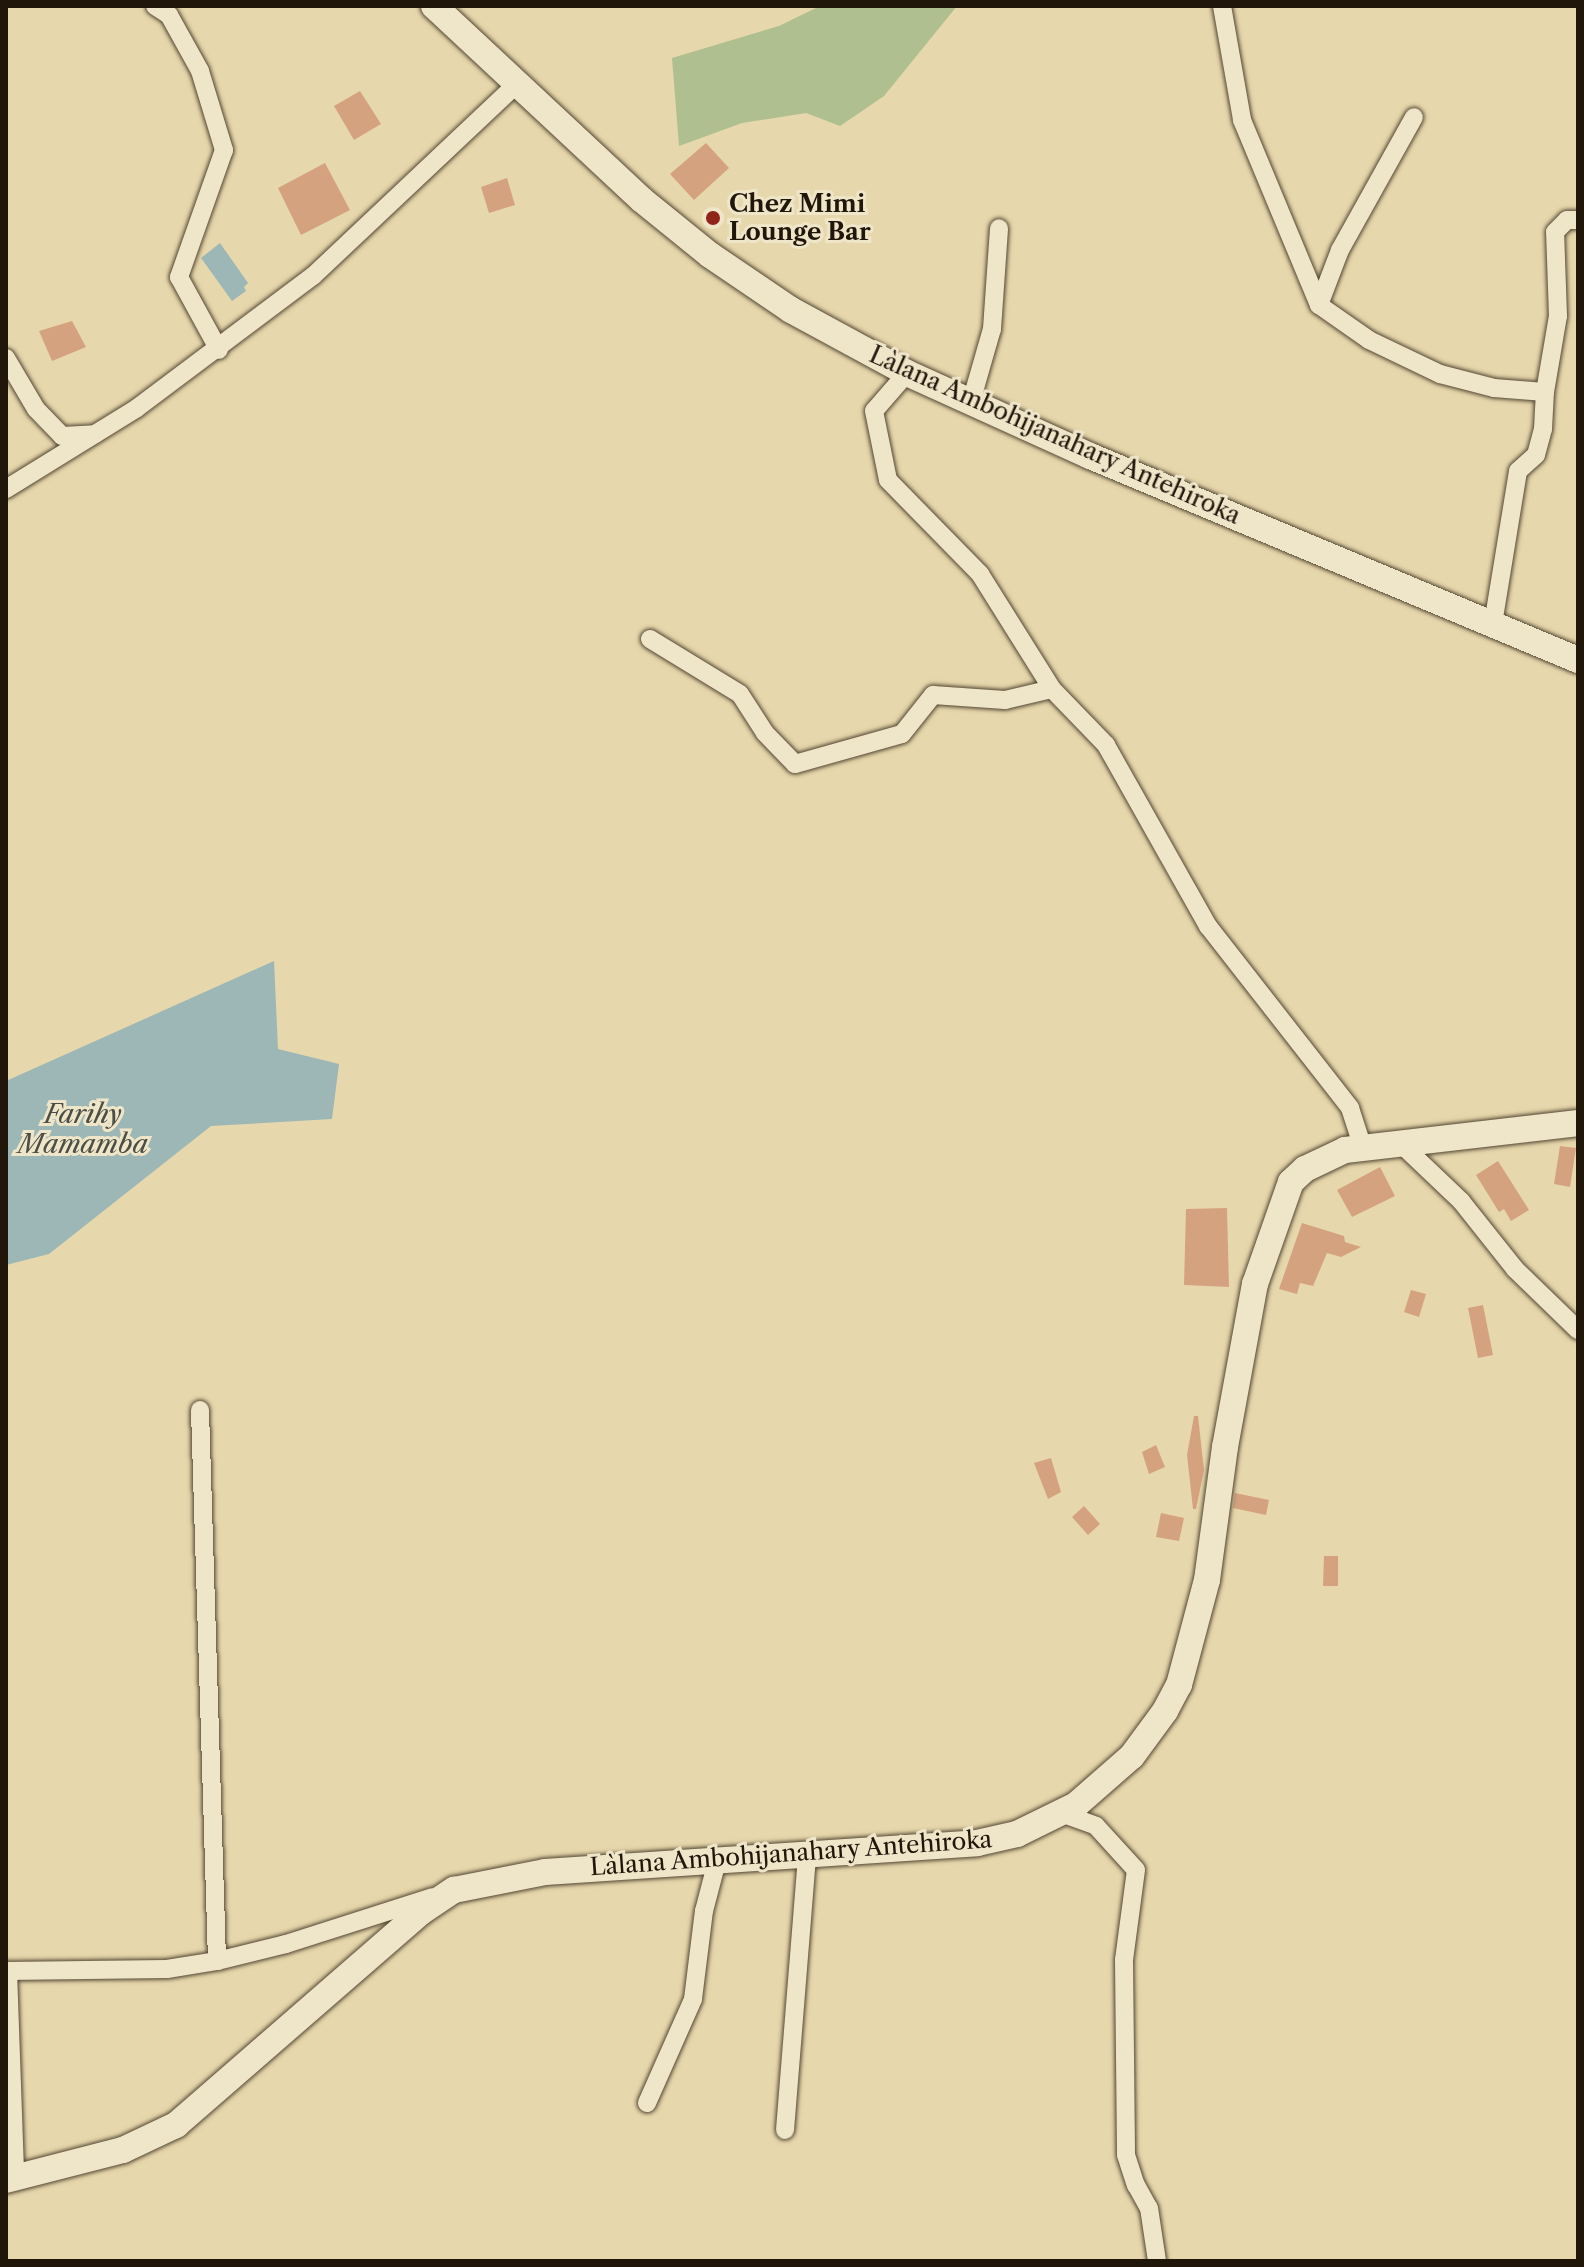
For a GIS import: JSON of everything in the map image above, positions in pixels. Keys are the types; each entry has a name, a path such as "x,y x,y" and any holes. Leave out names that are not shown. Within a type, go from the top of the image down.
{"street":[{"path":"155,6 169,15 200,71 224,150 179,277 219,350"},
{"name":"Làlana Ambohijanahary Antehiroka","path":"434,6 642,200 710,255 791,310 907,373 1090,456 1578,660"},
{"path":"1222,6 1242,120 1319,305 1369,340 1440,374 1494,388 1545,392"},
{"path":"6,489 98,434 219,350 313,276 516,85"},
{"path":"1319,305 1340,250 1414,117"},
{"path":"1493,624 1518,471 1536,455 1543,429 1545,392 1558,316 1555,232 1567,220 1578,220"},
{"path":"971,402 992,329 999,228"},
{"path":"6,358 36,409 62,436 98,434"},
{"path":"907,373 874,411 888,480 980,574 1052,689 1106,745 1208,926 1350,1108 1363,1148"},
{"path":"650,639 740,694 765,733 795,764 902,734 933,695 1005,700 1052,689"},
{"name":"Làlana Ambohijanahary Antehiroka","path":"11,2178 123,2150 176,2125 421,1912 454,1890 545,1872 977,1843 1017,1834 1083,1800 1132,1756 1165,1711 1179,1685 1207,1580 1225,1447 1255,1284 1291,1182 1305,1169 1345,1150 1578,1123"},
{"path":"1399,1142 1461,1201 1515,1269 1578,1330"},
{"path":"200,1410 217,1961"},
{"path":"1061,1813 1096,1826 1136,1870 1124,1960 1126,2155 1136,2185 1149,2208 1157,2261"},
{"path":"785,2130 807,1855"},
{"path":"647,2103 693,1999 704,1911 717,1861"},
{"path":"11,2178 7,1971 167,1969 217,1961 286,1944 454,1890"}],"green space":[{"path":"820,6 957,6 884,96 840,126 806,113 742,123 679,146 672,58 779,26"}],"water":[{"path":"220,243 248,283 244,287 246,291 232,301 201,258"},
{"name":"Farihy Mamamba","path":"274,961 278,1049 339,1064 332,1119 211,1126 49,1254 6,1265 6,1081"}],"building":[{"path":"360,91 381,124 354,140 334,106"},
{"path":"706,143 729,168 694,200 670,174"},
{"path":"325,163 350,210 301,235 278,188"},
{"path":"507,178 515,205 489,213 481,187"},
{"path":"72,321 86,347 52,361 39,331"},
{"path":"1560,1146 1576,1148 1570,1187 1554,1184"},
{"path":"1498,1161 1529,1210 1511,1221 1504,1209 1499,1212 1476,1175"},
{"path":"1380,1167 1395,1196 1352,1217 1337,1190"},
{"path":"1227,1208 1229,1287 1184,1285 1186,1209"},
{"path":"1302,1223 1344,1236 1345,1242 1361,1247 1341,1257 1327,1253 1313,1286 1300,1283 1297,1294 1279,1289"},
{"path":"1411,1290 1426,1294 1419,1317 1404,1312"},
{"path":"1483,1305 1493,1355 1478,1358 1468,1308"},
{"path":"1194,1416 1198,1416 1204,1470 1196,1509 1193,1509 1187,1455"},
{"path":"1156,1445 1165,1467 1149,1474 1142,1452"},
{"path":"1051,1458 1061,1492 1048,1499 1034,1463"},
{"path":"1235,1493 1269,1500 1266,1515 1233,1508"},
{"path":"1084,1506 1100,1524 1088,1535 1072,1517"},
{"path":"1161,1513 1184,1518 1179,1541 1156,1537"},
{"path":"1324,1556 1338,1556 1338,1586 1323,1586"}],"place":[{"name":"Chez Mimi Lounge Bar","path":"713,218"}]}
